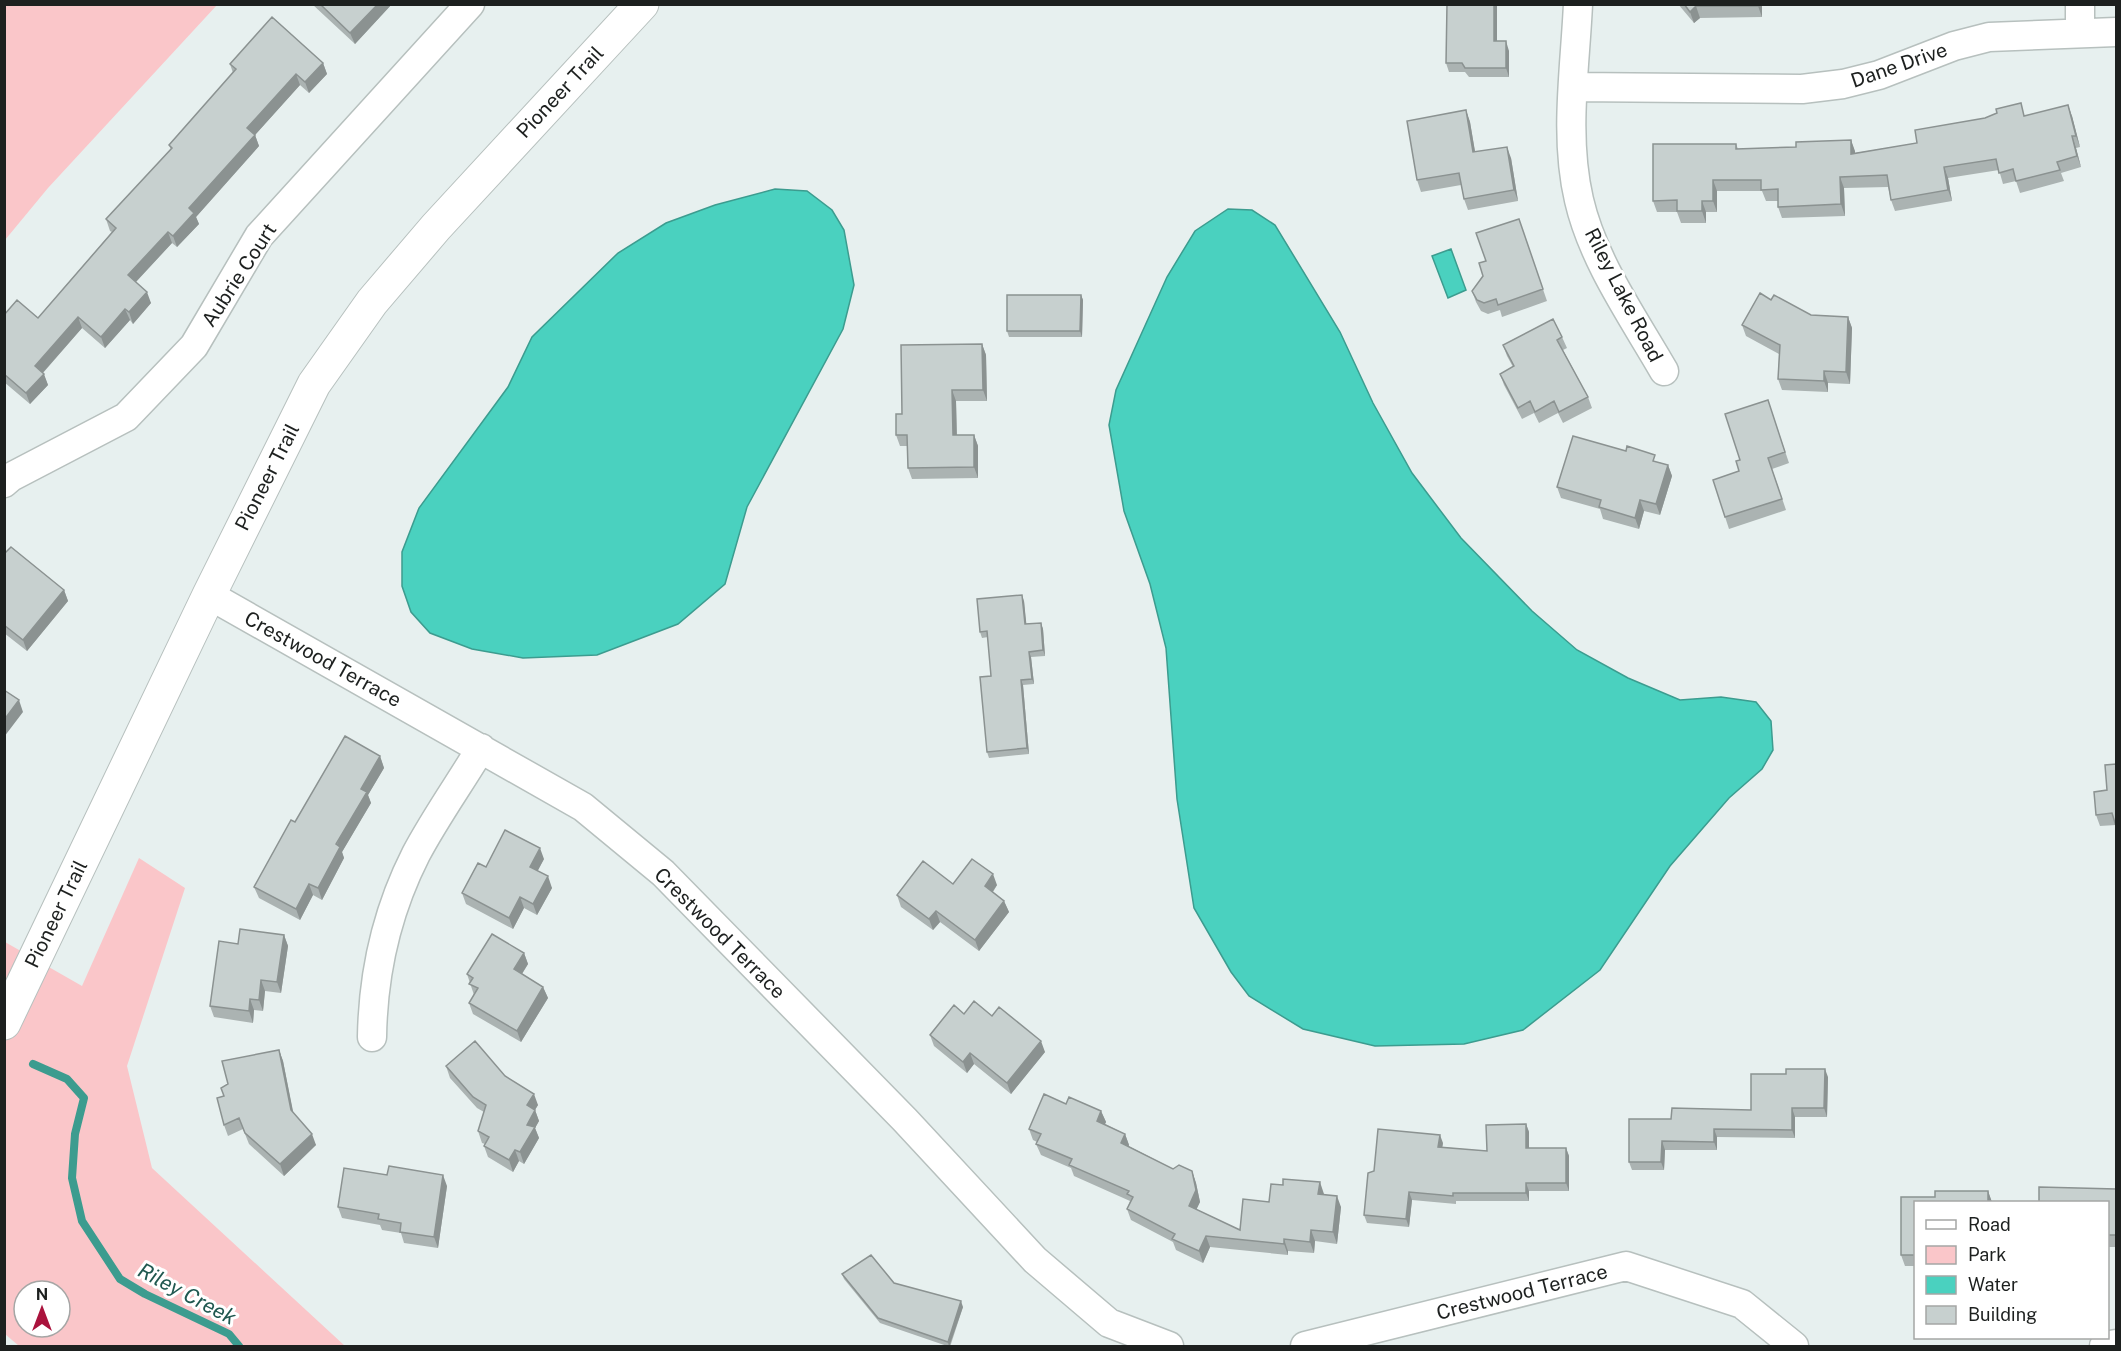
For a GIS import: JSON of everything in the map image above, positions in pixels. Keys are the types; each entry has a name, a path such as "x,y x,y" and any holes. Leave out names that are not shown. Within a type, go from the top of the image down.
{"main road":[{"name":"Pioneer Trail","path":"4,1023 209,595 314,384 372,302 436,226 642,4"}],"street":[{"name":"Aubrie Court","path":"4,483 11,477 126,417 194,346 260,236 470,4"},
{"name":"Riley Lake Road","path":"1578,4 1571,130 1579,201 1590,236 1606,269 1664,371"},
{"path":"2080,4 2080,33"},
{"name":"Dane Drive","path":"1572,87 1802,89 1843,84 1879,75 1954,46 1989,37 2116,32"},
{"name":"Crestwood Terrace","path":"209,595 583,807 663,873 905,1120 1035,1260 1109,1323 1169,1347"},
{"path":"372,1037 373,993 385,932 415,855 481,748"},
{"name":"Crestwood Terrace","path":"1305,1347 1626,1266 1742,1304 1794,1347"},
{"path":"2104,1347 2116,1344"}],"green space":[{"path":"5,4 217,5 48,188 5,240"},
{"path":"139,858 185,888 127,1066 152,1168 345,1346 19,1346 5,1334 5,942 82,986"}],"water":[{"path":"775,189 807,191 832,210 844,230 854,285 843,329 747,507 725,584 678,624 597,655 523,658 472,649 430,633 411,612 402,586 402,552 419,508 508,387 532,337 618,253 666,223 715,205"},
{"path":"1228,209 1252,210 1275,225 1340,332 1373,403 1412,473 1461,538 1532,611 1577,650 1628,678 1680,700 1721,697 1756,702 1771,721 1773,750 1762,769 1729,798 1670,866 1600,970 1523,1030 1464,1044 1375,1046 1303,1029 1249,996 1231,972 1194,908 1177,799 1166,648 1150,584 1124,511 1109,425 1116,390 1167,277 1195,231"},
{"path":"1451,249 1466,290 1448,298 1432,256"}],"building":[{"path":"320,4 378,4 350,33"},
{"path":"1447,4 1494,4 1494,41 1506,41 1506,68 1465,68 1462,63 1446,63"},
{"path":"1684,4 1758,4 1758,6 1696,6 1690,12"},
{"path":"272,17 323,63 305,82 296,74 247,128 255,135 189,208 194,213 173,236 168,232 128,275 147,292 129,312 125,309 101,337 78,317 35,366 44,374 26,393 4,374 4,315 17,300 38,318 116,228 106,219 172,148 169,145 236,69 230,64"},
{"path":"2021,103 2024,116 2068,105 2076,136 2072,136 2077,156 2057,162 2060,170 2016,181 2013,169 1999,173 1996,159 1944,167 1948,190 1891,200 1887,175 1840,177 1841,204 1778,207 1778,189 1761,190 1761,180 1713,180 1713,201 1702,201 1702,211 1677,211 1677,200 1653,201 1653,144 1736,144 1736,149 1796,147 1796,142 1851,140 1851,154 1917,143 1915,130 1985,118 1997,113 1996,109"},
{"path":"1466,110 1473,152 1507,147 1514,190 1464,199 1459,173 1417,180 1407,121"},
{"path":"1519,219 1543,289 1498,305 1496,299 1484,303 1477,300 1472,291 1483,276 1479,263 1486,261 1476,233"},
{"path":"1760,293 1771,300 1774,295 1811,315 1848,317 1846,372 1824,371 1824,381 1778,379 1780,345 1742,325"},
{"path":"1007,295 1081,295 1080,331 1007,331"},
{"path":"1553,319 1562,337 1557,340 1588,397 1559,412 1554,401 1535,412 1530,401 1518,408 1500,374 1514,366 1503,345"},
{"path":"982,344 983,390 952,390 953,435 974,435 974,467 908,468 907,435 896,435 896,414 902,414 901,345"},
{"path":"1768,400 1785,452 1768,458 1782,499 1725,517 1713,480 1739,471 1736,461 1740,460 1725,414"},
{"path":"1573,436 1626,451 1627,446 1655,455 1653,461 1668,465 1656,504 1640,500 1635,518 1599,507 1601,500 1557,487"},
{"path":"11,547 64,590 23,640 4,625 4,554"},
{"path":"1022,595 1025,624 1041,623 1043,650 1029,652 1032,679 1021,680 1027,748 987,752 980,677 991,676 987,631 980,632 977,599"},
{"path":"4,690 19,700 4,720"},
{"path":"345,736 380,756 361,789 367,792 336,844 340,847 318,888 309,884 296,909 254,887 291,820 295,822"},
{"path":"2116,764 2116,826 2112,813 2096,815 2094,792 2107,790 2105,765"},
{"path":"505,830 540,848 530,867 548,876 533,904 520,897 509,918 462,893 478,863 486,867"},
{"path":"972,859 993,874 985,886 1004,901 975,940 936,911 929,919 897,895 923,861 953,884"},
{"path":"240,929 284,935 277,982 261,980 259,1000 250,999 249,1011 210,1006 219,941 238,944"},
{"path":"492,934 524,953 514,969 543,987 517,1031 469,1003 478,988 469,984 473,978 467,974"},
{"path":"974,1001 992,1016 999,1007 1041,1041 1007,1083 970,1053 963,1062 930,1035 954,1005 964,1014"},
{"path":"475,1041 505,1076 534,1094 527,1105 535,1110 527,1125 535,1127 520,1152 515,1150 509,1160 484,1146 489,1137 478,1131 486,1105 473,1097 446,1066"},
{"path":"279,1050 291,1110 312,1134 280,1164 245,1133 239,1118 224,1125 217,1098 224,1096 221,1088 228,1084 222,1061"},
{"path":"1786,1069 1825,1069 1824,1108 1792,1108 1792,1130 1714,1129 1714,1142 1662,1141 1661,1162 1629,1162 1629,1119 1671,1119 1672,1108 1751,1110 1751,1074 1786,1074"},
{"path":"1044,1094 1066,1104 1069,1097 1101,1111 1097,1121 1125,1134 1121,1143 1173,1169 1179,1165 1192,1171 1196,1190 1189,1206 1240,1230 1243,1199 1269,1202 1271,1184 1283,1185 1283,1179 1320,1182 1318,1194 1337,1196 1333,1232 1311,1230 1310,1242 1284,1239 1284,1244 1206,1236 1199,1251 1172,1239 1175,1234 1127,1209 1133,1197 1127,1194 1129,1191 1069,1165 1072,1159 1036,1144 1041,1134 1029,1129"},
{"path":"1526,1124 1526,1148 1566,1148 1566,1183 1526,1183 1526,1193 1453,1193 1453,1196 1409,1192 1406,1219 1364,1215 1368,1173 1374,1171 1378,1129 1440,1135 1438,1147 1487,1151 1486,1125"},
{"path":"389,1166 443,1175 434,1237 400,1232 401,1223 378,1219 379,1214 338,1207 344,1168 387,1175"},
{"path":"2039,1187 2116,1189 2116,1235 2109,1235 2109,1201 2039,1201"},
{"path":"1935,1191 1988,1191 1988,1201 1914,1201 1914,1255 1901,1255 1901,1197 1935,1197"},
{"path":"871,1255 894,1283 961,1301 948,1342 878,1318 842,1274"}],"waterway":[{"name":"Riley Creek","path":"33,1064 67,1079 84,1098 75,1134 72,1178 82,1221 120,1279 145,1294 229,1334 239,1346"}]}
